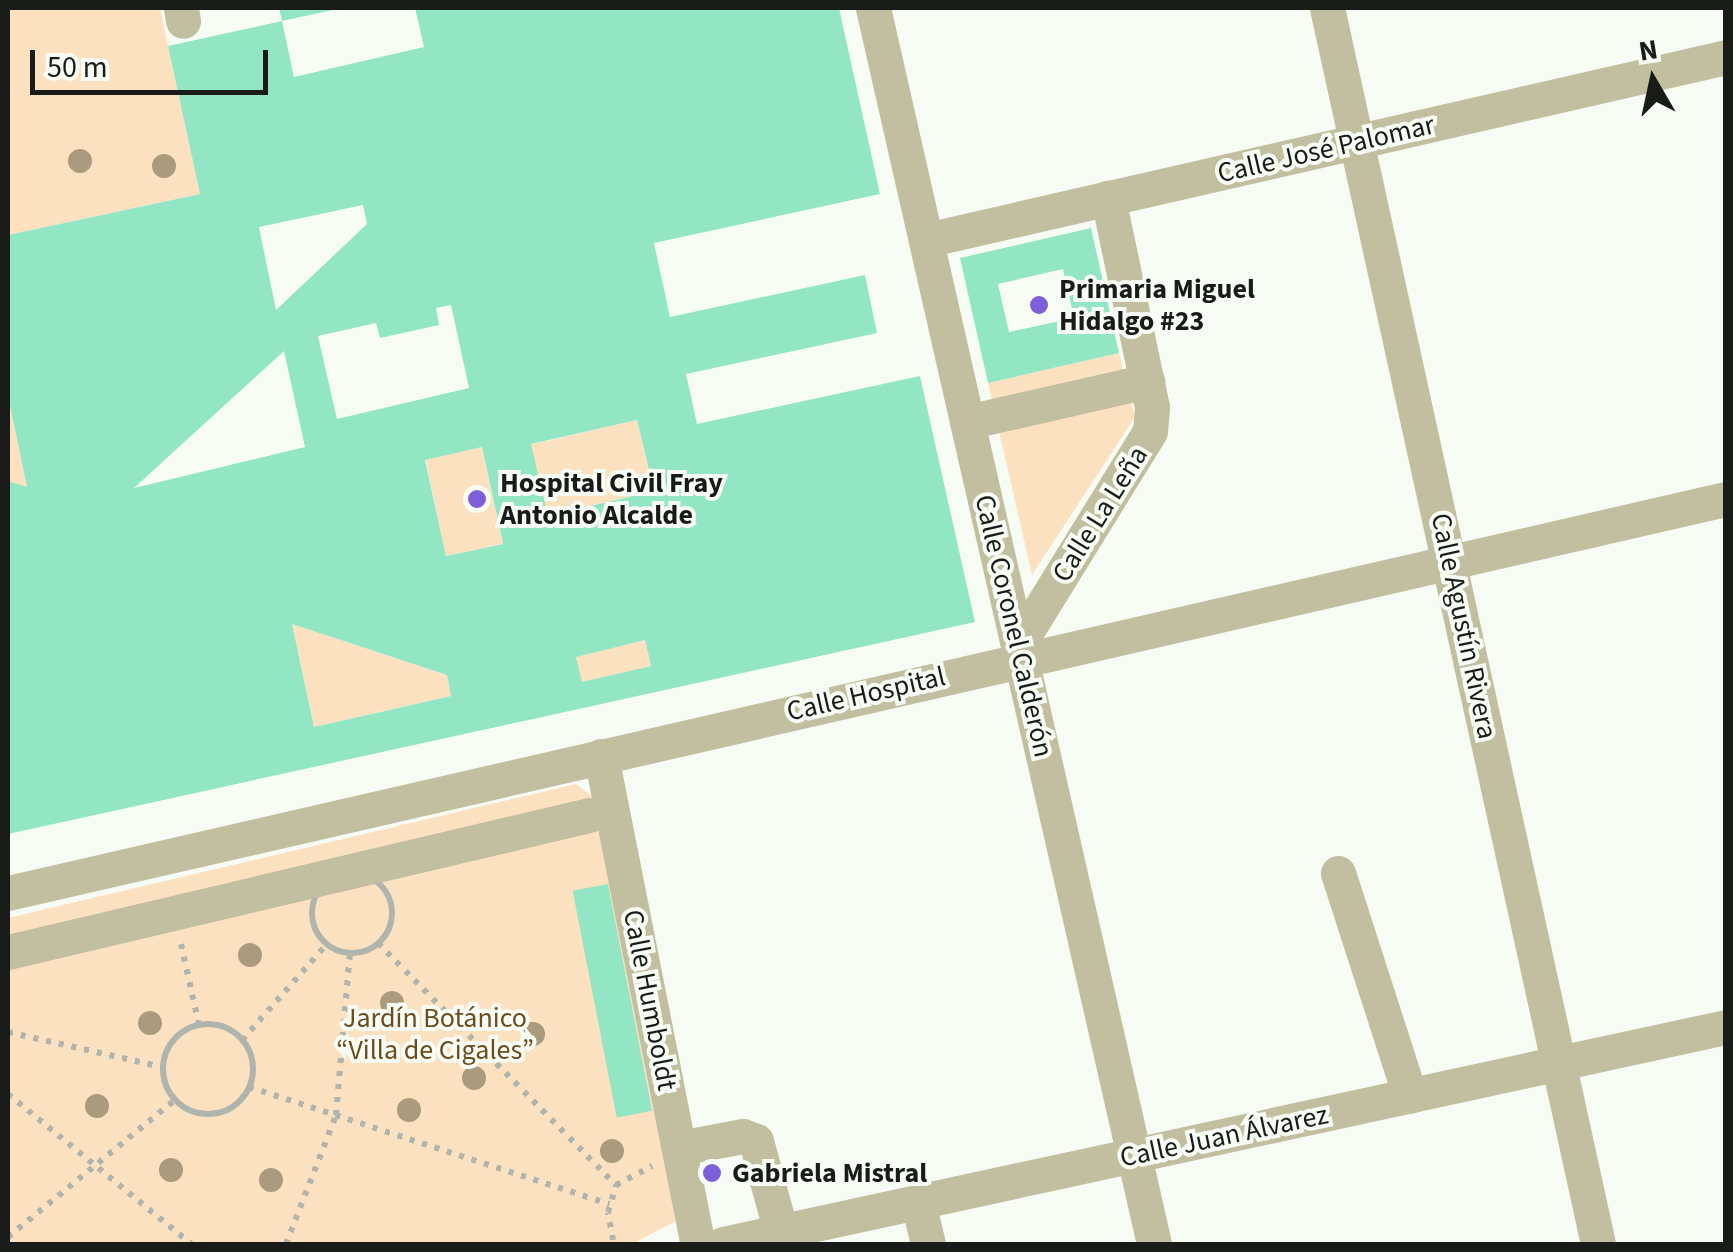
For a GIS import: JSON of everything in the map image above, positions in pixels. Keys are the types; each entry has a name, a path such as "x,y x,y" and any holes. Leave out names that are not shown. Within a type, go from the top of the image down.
{"street":[{"name":"Calle Coronel Calderón","path":"872,8 1154,1244"},
{"name":"Calle Agustín Rivera","path":"1328,8 1598,1244"},
{"name":"Calle José Palomar","path":"926,240 1726,57"},
{"name":"Calle La Leña","path":"1020,652 1150,431 1146,381 1108,198"},
{"path":"967,422 1146,381"},
{"name":"Calle Hospital","path":"8,893 601,756 1020,652 1726,499"},
{"name":"Calle Humboldt","path":"601,756 669,1156 698,1244"},
{"path":"8,952 589,816"},
{"path":"1338,873 1410,1096"},
{"name":"Calle Juan Álvarez","path":"723,1244 1726,1027"},
{"path":"669,1156 743,1136 756,1141 781,1232"},
{"path":"918,1202 928,1244"}],"path":[{"path":"340,874 367,876 387,893 391,919 378,943 350,952 327,944 314,926 313,900 340,874"},
{"path":"174,913 199,1025"},
{"path":"378,943 616,1185"},
{"path":"242,1040 327,944"},
{"path":"286,1244 336,1115 350,952"},
{"path":"199,1025 220,1026 242,1040 252,1062 249,1087 233,1106 209,1114 175,1100 162,1067 171,1042 199,1025"},
{"path":"8,1032 162,1067"},
{"path":"249,1087 609,1204"},
{"path":"8,1094 191,1244"},
{"path":"8,1238 175,1100"},
{"path":"613,1240 609,1204 616,1185 639,1168 669,1156"}],"green space":[{"path":"8,8 160,8 200,194 8,235"},
{"path":"1119,353 1135,417 1032,575 988,383"},
{"path":"8,396 27,487 8,481"},
{"path":"637,420 653,491 547,516 531,445"},
{"path":"482,447 503,544 446,556 425,459"},
{"path":"292,624 447,675 451,696 314,727"},
{"path":"645,640 651,666 582,682 576,656"},
{"name":"Jardín Botánico “Villa de Cigales”","path":"576,784 604,805 678,1220 632,1244 8,1244 8,918"}],"building":[{"path":"279,8 337,8 337,9 282,21"},
{"name":"Hospital Civil Fray Antonio Alcalde","path":"415,8 839,8 880,194 654,243 670,317 865,275 877,333 686,374 697,424 920,376 975,622 8,834 8,481 27,487 8,396 8,235 200,194 168,46 282,21 294,77 424,47","holes":["363,205 367,224 276,310 259,227","451,305 469,388 337,419 318,336 376,323 380,338 439,325 436,308","284,351 305,447 134,488","637,420 654,491 548,516 531,444","482,447 503,544 446,556 425,460","292,624 447,675 451,696 314,727","645,640 651,666 582,682 576,657"]},
{"name":"Primaria Miguel Hidalgo #23","path":"1091,228 1119,353 988,383 960,258","holes":["1063,269 1074,318 1009,332 998,284"]},
{"path":"608,884 652,1111 617,1118 573,891"}],"place":[{"name":"Primaria Miguel Hidalgo #23","path":"1039,305"},
{"name":"Hospital Civil Fray Antonio Alcalde","path":"477,499"},
{"name":"Gabriela Mistral","path":"712,1173"}]}
